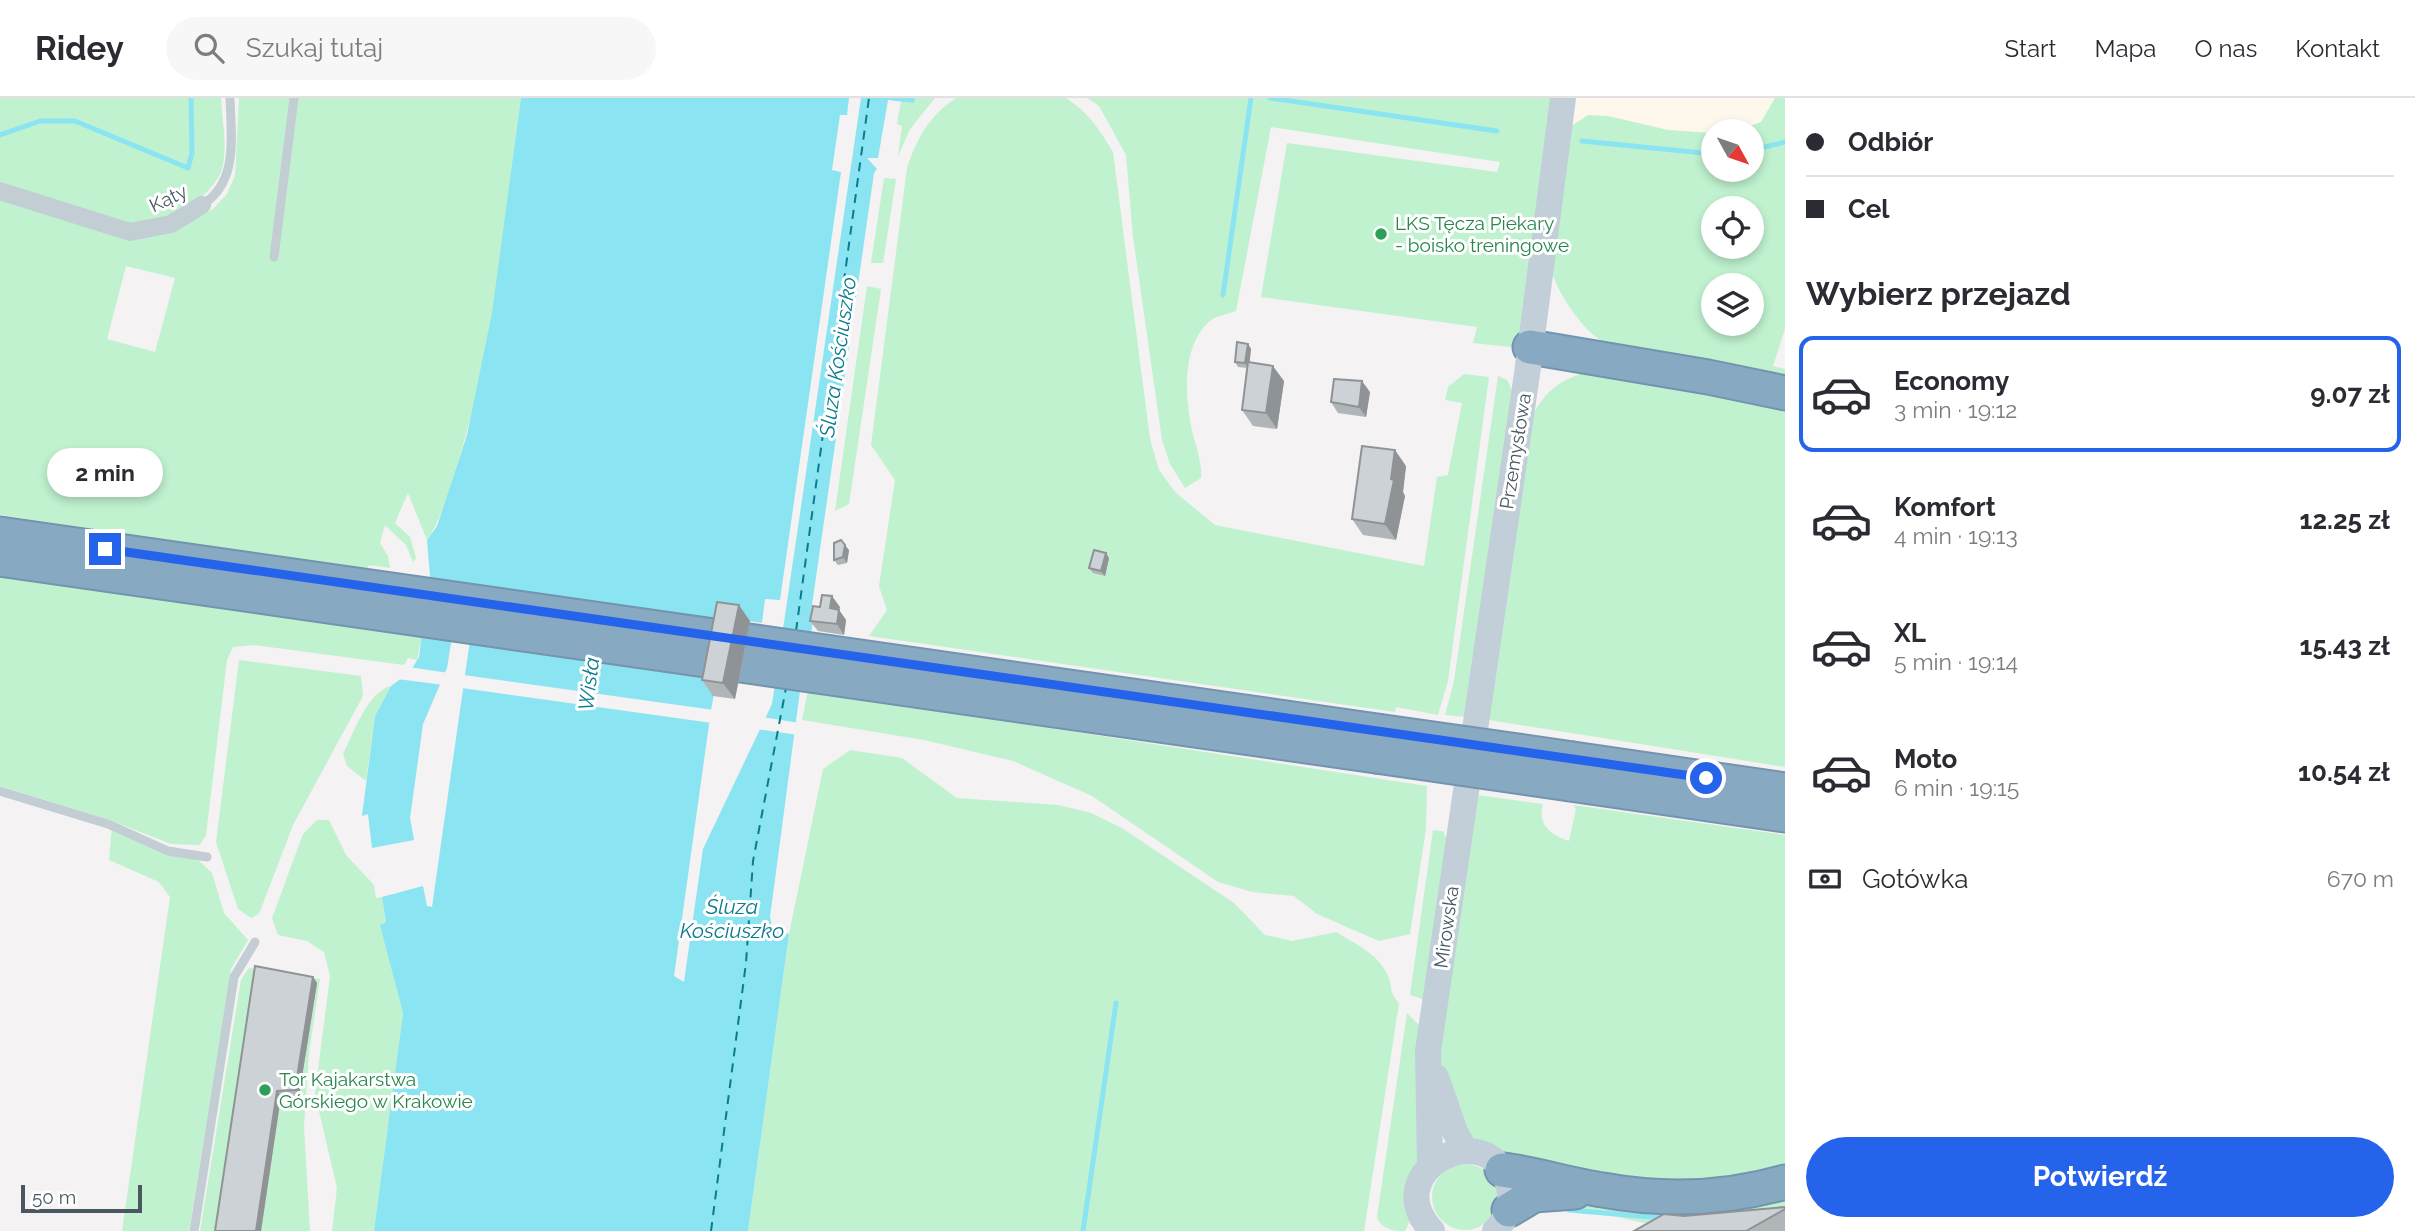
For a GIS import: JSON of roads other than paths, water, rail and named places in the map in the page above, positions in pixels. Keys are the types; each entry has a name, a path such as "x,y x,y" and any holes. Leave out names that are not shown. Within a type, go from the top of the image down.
{"highway":[{"path":"1530,346 1785,393"},
{"path":"0,534 366,599"},
{"path":"0,559 366,599 884,673 1572,772 1785,815"},
{"path":"1572,772 1785,790"},
{"path":"1502,1170 1563,1179 1601,1190"},
{"path":"1500,1225 1534,1195 1601,1190 1686,1197 1729,1194 1785,1182"}],"main road":[{"name":"Przemysłowa","path":"1464,803 1563,98"},
{"name":"Mirowska","path":"1422,1226 1418,1190 1430,1165 1428,1051 1464,803"},
{"name":"Mirowska","path":"1428,1051 1455,1132 1465,1150"},
{"path":"1430,1165 1440,1157 1465,1150 1486,1156 1502,1170 1510,1194 1500,1225"}],"street":[{"name":"Kąty","path":"0,191 130,232 171,224 202,205"}],"lane":[{"name":"Kąty","path":"202,205 219,190 227,174 232,152 230,98"},
{"path":"274,257 294,98"},
{"path":"0,791 108,824 168,851 207,857"},
{"path":"194,1231 234,977 255,942"}],"water":[{"path":"521,98 849,98 847,115 840,115 832,170 841,172 780,600 765,599 762,623 728,618 711,710 674,976 684,982 703,849 772,704 861,98 915,98 914,103 888,100 878,158 867,158 877,169 874,173 810,619 814,617 800,691 770,917 773,931 789,934 748,1231 374,1231 403,1013 380,925 386,922 382,897 423,886 427,906 432,907 478,584 461,582 447,668 423,724 410,818 414,840 372,848 368,814 362,816 375,716 391,686 410,672 419,657 430,576 427,540 437,526 467,435 492,313"}],"waterway":[{"path":"0,135 40,121 75,121 188,168 192,153 191,98"},
{"path":"1223,295 1251,98"},
{"path":"1270,98 1497,131"},
{"path":"1582,141 1701,153"},
{"path":"1764,147 1785,142"},
{"path":"1083,1231 1116,1003"},
{"path":"1569,1210 1663,1218"}],"place":[{"name":"LKS Tęcza Piekary - boisko treningowe","path":"1381,234"},
{"name":"Tor Kajakarstwa Górskiego w Krakowie","path":"265,1090"}],"water label":[{"name":"Śluza Kościuszko","path":"838,357"},
{"name":"Wisła","path":"589,684"},
{"name":"Śluza Kościuszko","path":"732,919"}]}
